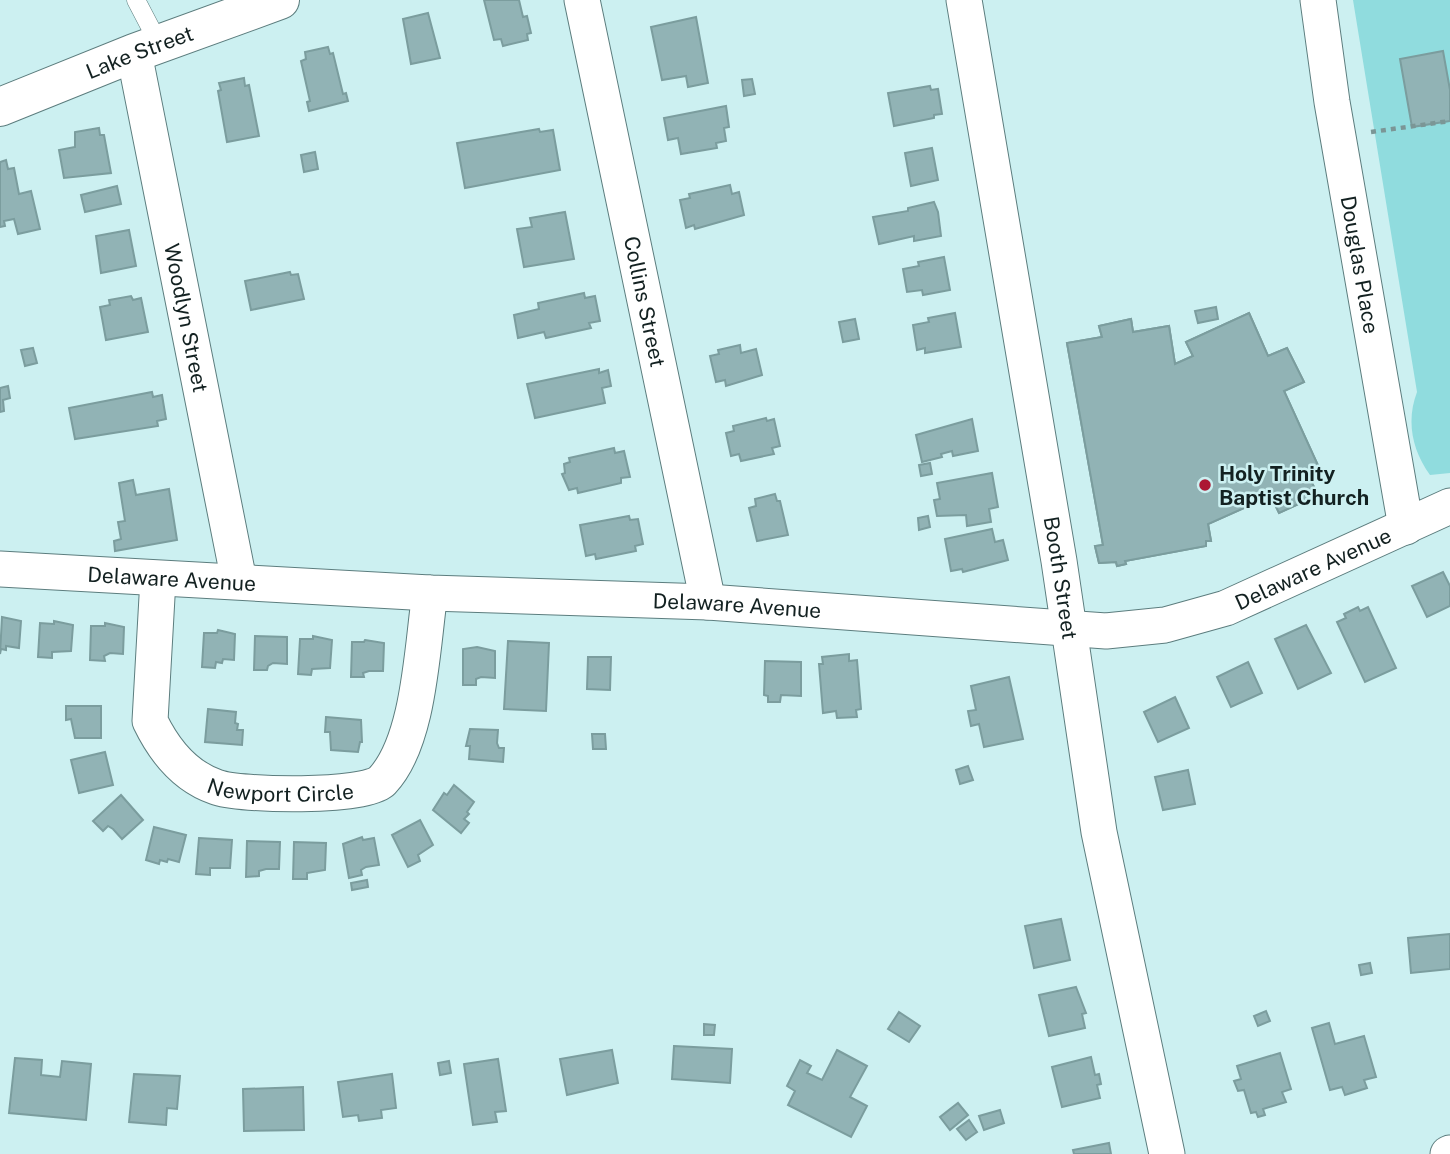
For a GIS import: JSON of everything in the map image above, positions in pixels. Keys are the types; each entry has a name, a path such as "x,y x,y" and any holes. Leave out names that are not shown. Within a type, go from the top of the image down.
{"street":[{"name":"Lake Street","path":"0,107 146,48 280,0"},
{"name":"Collins Street","path":"582,0 708,602"},
{"name":"Booth Street","path":"964,0 1059,561 1099,832 1167,1154"},
{"name":"Douglas Place","path":"1318,0 1334,115 1406,527"},
{"name":"Woodlyn Street","path":"146,48 239,581"},
{"name":"Delaware Avenue","path":"0,569 430,593 708,602 1106,631 1165,625 1226,608 1450,506"},
{"name":"Newport Circle","path":"158,579 150,721 161,742 191,774 217,788 267,793 350,793 381,783 399,757 409,733 430,593"}],"lane":[{"path":"136,0 146,48"}],"path":[{"path":"1371,132 1450,121"}],"shaded area":[{"path":"1353,0 1450,0 1450,473 1430,475 1415,445 1412,414 1417,392"}],"building":[{"path":"484,0 519,0 531,33 527,34 528,40 503,46 501,39 494,40"},
{"path":"428,13 440,58 411,64 403,19"},
{"path":"696,17 708,83 688,87 686,76 662,80 651,27"},
{"path":"328,47 330,54 333,53 343,94 346,93 348,101 309,111 307,102 310,101 301,61 306,59 305,52"},
{"path":"1443,51 1450,90 1450,121 1412,127 1400,59"},
{"path":"244,78 245,86 249,85 259,136 227,142 219,83"},
{"path":"752,79 755,94 744,96 742,80"},
{"path":"930,86 931,90 938,89 942,114 894,126 888,93"},
{"path":"726,106 729,127 724,128 726,141 716,143 717,148 681,154 678,138 668,140 664,118"},
{"path":"99,128 100,135 104,135 111,173 64,178 59,150 75,147 75,132"},
{"path":"539,129 540,132 553,130 560,170 465,188 457,143"},
{"path":"932,148 938,180 911,186 905,153"},
{"path":"315,152 318,169 304,172 301,155"},
{"path":"6,160 8,169 14,168 19,194 31,191 40,229 18,234 14,219 4,221 5,226 0,227 0,162"},
{"path":"730,185 732,194 739,192 744,215 695,229 694,225 686,228 680,200 690,198 689,194"},
{"path":"117,186 121,204 85,212 81,195"},
{"path":"934,202 941,236 914,241 914,236 879,244 873,217 908,211 908,208"},
{"path":"565,212 574,259 524,267 517,229 532,227 530,218"},
{"path":"129,230 136,266 101,273 96,236"},
{"path":"944,257 950,290 923,295 922,290 907,292 903,269 919,266 918,262"},
{"path":"290,272 291,275 298,274 304,299 251,310 245,281"},
{"path":"584,293 585,298 595,296 600,321 589,323 591,328 546,338 544,332 518,338 514,315 539,309 538,303"},
{"path":"131,296 133,300 141,298 148,332 106,340 100,307 110,305 109,300"},
{"path":"1216,307 1218,319 1198,323 1195,311"},
{"path":"955,313 961,347 925,353 925,348 917,350 913,325 929,322 928,318"},
{"path":"1249,313 1268,356 1287,348 1304,382 1284,391 1321,472 1309,477 1318,495 1279,513 1271,496 1208,524 1211,541 1206,541 1206,546 1125,561 1126,564 1117,566 1116,562 1099,563 1095,546 1103,545 1067,343 1102,337 1099,326 1131,319 1133,332 1169,326 1175,364 1193,356 1186,342","holes":["1220,420 1232,444 1213,453 1208,444 1188,454 1185,434"]},
{"path":"1249,313 1268,356 1287,348 1304,382 1284,391 1321,472 1309,477 1318,495 1279,513 1271,496 1208,524 1211,541 1206,541 1206,546 1125,561 1126,564 1117,566 1116,562 1099,563 1095,546 1103,545 1067,343 1102,337 1099,326 1131,319 1133,332 1169,326 1175,364 1193,356 1186,342"},
{"path":"855,319 859,339 843,342 839,322"},
{"path":"740,345 741,353 756,349 762,375 726,386 725,380 716,382 710,356 719,354 718,350"},
{"path":"33,348 37,363 25,366 21,350"},
{"path":"599,369 599,373 608,370 611,386 602,388 605,403 535,418 527,384"},
{"path":"8,386 10,398 3,400 4,411 0,412 0,388"},
{"path":"152,392 153,397 162,395 166,419 157,421 158,426 75,439 69,408"},
{"path":"766,418 767,421 774,419 780,446 772,448 774,454 741,461 739,454 731,456 726,433 734,431 733,426"},
{"path":"972,419 978,451 953,456 952,451 941,454 942,457 922,462 916,435"},
{"path":"614,448 615,453 624,451 630,477 621,478 621,483 578,493 577,488 569,490 562,474 565,473 564,464 570,462 569,458"},
{"path":"930,463 932,474 921,476 919,465"},
{"path":"992,473 998,507 989,509 991,522 967,526 966,515 937,516 934,500 940,499 937,483"},
{"path":"133,480 136,495 169,489 177,540 115,551 114,541 121,539 118,522 125,521 119,483"},
{"path":"775,494 777,501 780,501 788,535 757,541 749,508 756,506 755,499"},
{"path":"629,516 630,520 638,519 643,544 635,546 636,551 596,559 595,554 586,556 580,525"},
{"path":"928,516 930,527 919,530 918,518"},
{"path":"992,529 995,542 1003,540 1008,560 963,572 962,569 951,571 945,539"},
{"path":"1443,572 1450,586 1450,606 1427,617 1412,586"},
{"path":"1358,607 1360,611 1368,607 1396,668 1365,682 1337,622 1346,618 1344,614"},
{"path":"2,617 21,621 19,648 6,646 6,650 1,649 0,654"},
{"path":"54,621 73,625 71,651 52,652 52,658 38,657 40,623 54,624"},
{"path":"105,623 124,627 123,654 110,653 104,656 105,661 90,660 91,626 105,626"},
{"path":"1306,625 1331,673 1298,689 1275,639"},
{"path":"218,630 235,634 234,660 223,659 222,663 216,662 215,668 202,667 204,633 217,633"},
{"path":"255,636 287,637 287,664 273,663 267,670 254,670"},
{"path":"313,636 332,640 330,668 312,669 311,675 298,674 300,639 313,639"},
{"path":"365,640 384,643 383,671 369,671 363,673 364,677 351,677 352,642"},
{"path":"508,641 549,643 546,711 504,709"},
{"path":"477,647 495,651 495,678 481,677 476,679 476,685 463,685 463,649"},
{"path":"849,654 849,661 857,660 861,709 856,710 857,717 837,718 836,711 823,713 819,664 823,664 822,657"},
{"path":"588,657 611,657 610,690 587,689"},
{"path":"765,661 801,662 801,696 781,695 780,702 768,702 768,696 764,695"},
{"path":"1248,662 1262,693 1231,707 1217,677"},
{"path":"1009,677 1023,739 984,747 979,724 971,726 968,711 976,710 971,686"},
{"path":"1175,697 1189,728 1158,742 1144,712"},
{"path":"66,706 101,706 101,738 75,738 71,719 66,720"},
{"path":"208,709 236,712 237,730 243,730 242,745 205,742"},
{"path":"326,717 361,720 362,742 358,752 331,750 330,732 325,732"},
{"path":"470,729 498,730 497,743 499,748 504,748 503,762 469,759 470,746 466,746"},
{"path":"592,734 605,734 606,749 593,749"},
{"path":"105,752 113,785 79,793 71,760"},
{"path":"968,766 973,780 960,784 956,770"},
{"path":"1188,770 1195,804 1163,810 1155,777"},
{"path":"454,785 474,802 464,819 469,823 461,833 433,810 444,793 447,795"},
{"path":"121,795 143,820 122,839 113,829 108,826 103,831 93,821"},
{"path":"420,820 433,845 418,855 420,861 408,867 392,835"},
{"path":"154,827 186,835 179,862 168,859 167,862 160,860 159,864 146,860"},
{"path":"362,837 363,840 374,838 379,865 366,867 361,870 362,875 349,878 343,844"},
{"path":"199,838 232,840 230,868 210,868 210,875 196,874"},
{"path":"247,841 280,842 279,869 266,869 259,871 259,876 246,877"},
{"path":"294,842 326,843 325,870 307,873 307,879 293,879"},
{"path":"367,880 368,887 352,890 351,883"},
{"path":"1061,919 1070,960 1034,968 1025,926"},
{"path":"1450,934 1450,969 1411,973 1408,938"},
{"path":"1370,963 1372,973 1361,975 1359,965"},
{"path":"1076,987 1086,1013 1082,1014 1085,1028 1049,1036 1039,995"},
{"path":"1266,1011 1270,1021 1258,1026 1254,1016"},
{"path":"899,1012 920,1026 909,1042 888,1029"},
{"path":"1329,1023 1335,1044 1364,1036 1376,1077 1364,1080 1367,1088 1345,1095 1342,1087 1330,1090 1312,1028"},
{"path":"704,1024 715,1025 714,1035 704,1035"},
{"path":"674,1046 732,1049 730,1083 672,1079"},
{"path":"612,1050 618,1083 567,1095 560,1059"},
{"path":"837,1050 867,1066 850,1097 867,1106 851,1137 788,1105 795,1091 787,1086 800,1060 811,1066 807,1073 822,1080"},
{"path":"1280,1053 1291,1089 1282,1092 1286,1102 1263,1109 1265,1115 1258,1117 1256,1112 1251,1113 1244,1090 1238,1091 1234,1081 1241,1079 1237,1066"},
{"path":"1091,1057 1095,1075 1099,1074 1101,1084 1097,1085 1100,1098 1062,1107 1052,1067"},
{"path":"15,1058 42,1060 41,1075 60,1077 62,1061 91,1064 86,1120 9,1113"},
{"path":"498,1059 506,1111 495,1112 497,1122 473,1125 464,1064"},
{"path":"449,1061 451,1073 440,1075 438,1063"},
{"path":"134,1074 180,1076 177,1109 167,1108 166,1125 129,1122"},
{"path":"392,1074 396,1108 381,1110 382,1118 359,1121 358,1115 343,1117 338,1082"},
{"path":"303,1087 304,1130 244,1131 243,1089"},
{"path":"958,1103 968,1115 950,1130 940,1117"},
{"path":"1000,1110 1004,1123 984,1130 979,1116"},
{"path":"969,1120 977,1132 966,1140 957,1129"},
{"path":"1109,1143 1111,1154 1074,1154 1073,1150"}],"place":[{"name":"Holy Trinity Baptist Church","path":"1205,485"}]}
